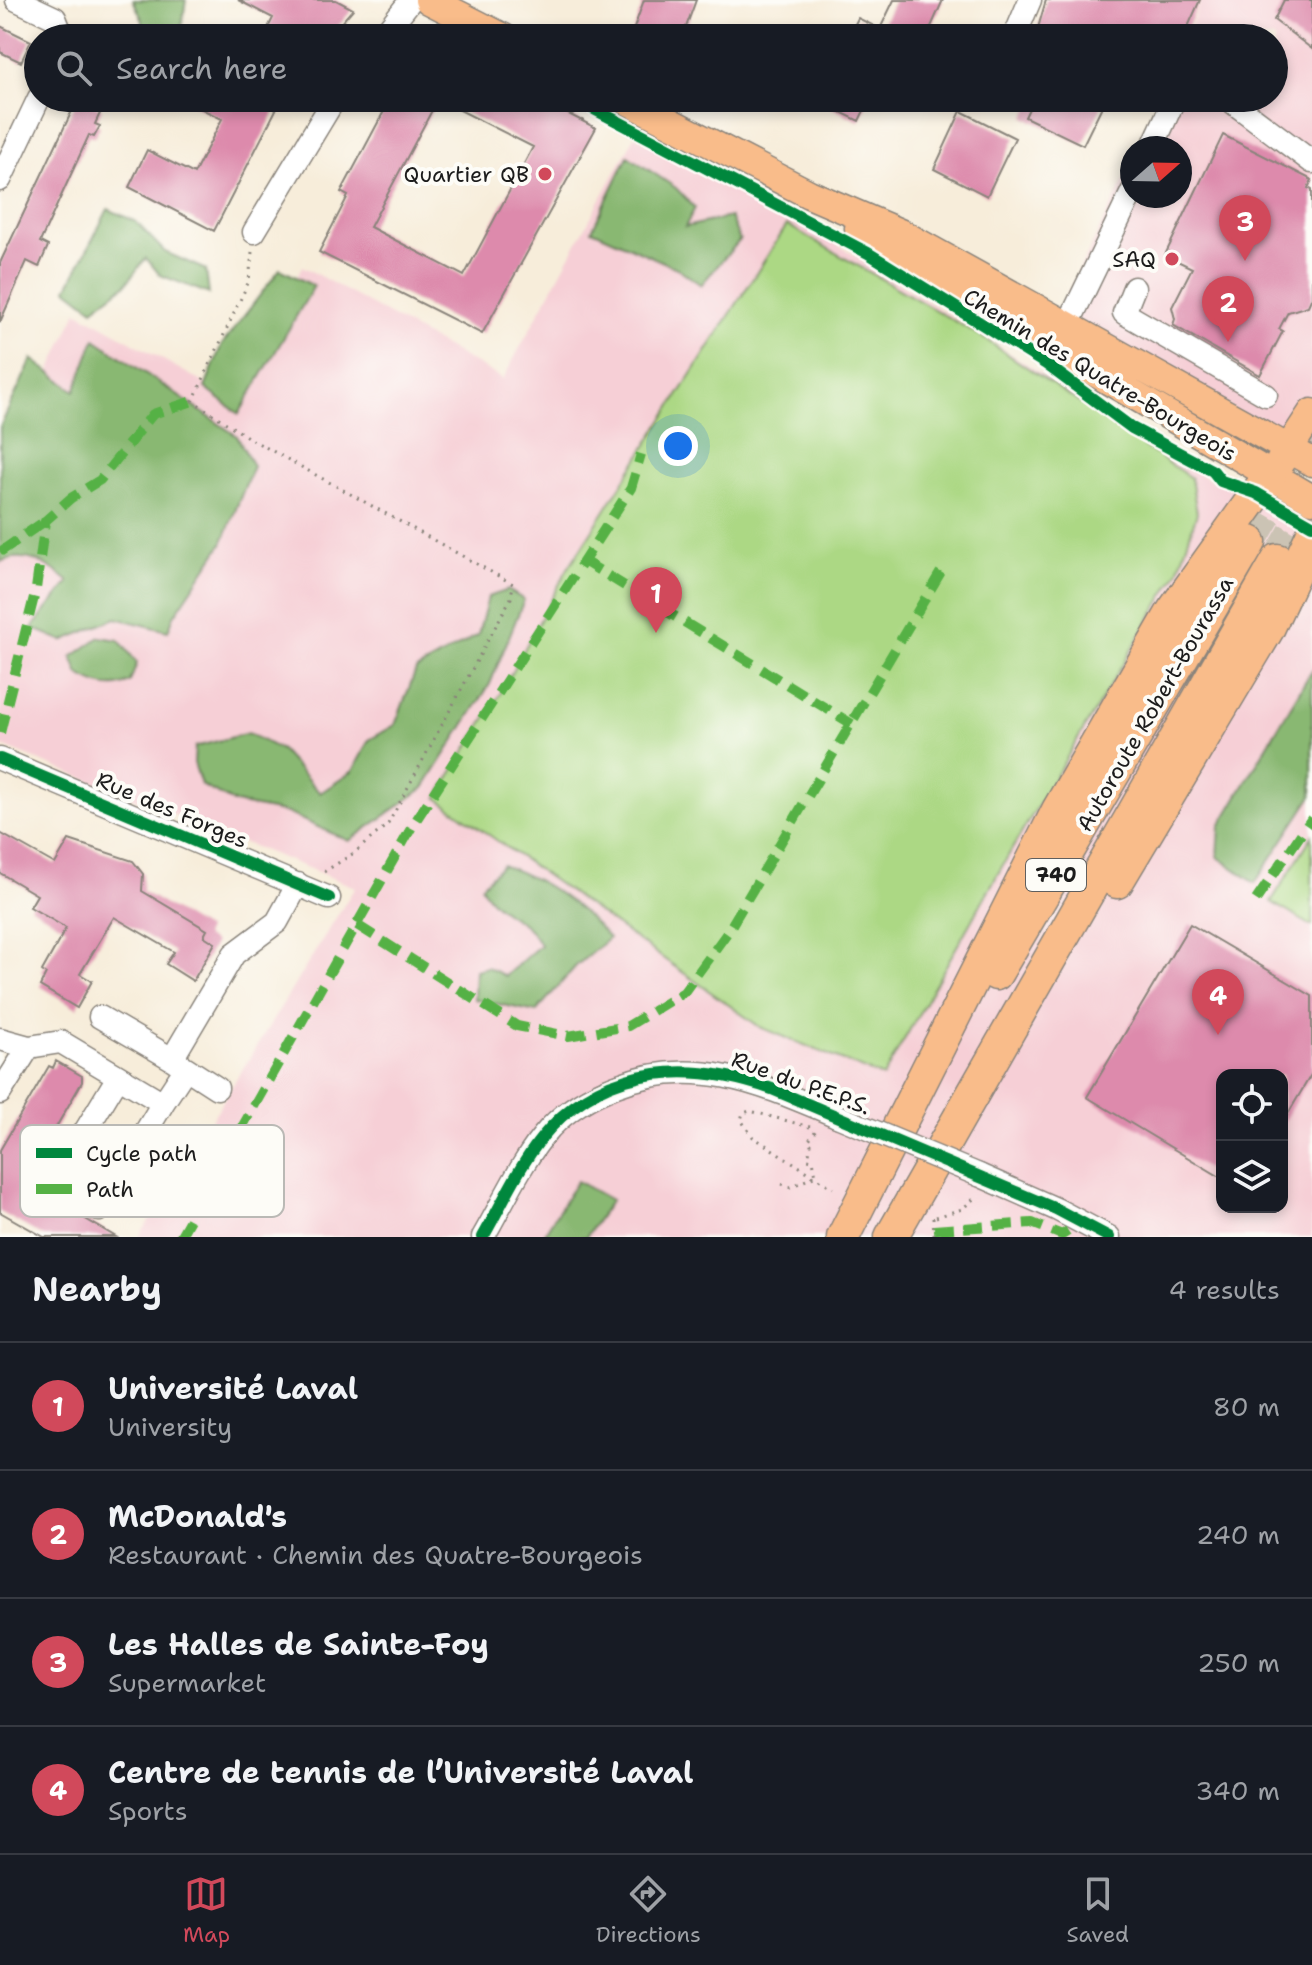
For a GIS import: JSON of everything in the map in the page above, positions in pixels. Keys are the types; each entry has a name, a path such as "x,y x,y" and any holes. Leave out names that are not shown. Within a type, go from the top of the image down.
{"highway":[{"path":"841,1237 846,1196 1066,796 1158,635 1270,475"},
{"path":"965,1107 1148,835 1268,629 1312,535"},
{"name":"Autoroute Robert-Bourassa","path":"846,1196 1250,542"},
{"name":"Autoroute Robert-Bourassa","path":"891,1237 1278,560"}],"main road":[{"path":"429,0 476,24"},
{"name":"Chemin des Quatre-Bourgeois","path":"615,112 809,194 894,253 1301,456"},
{"name":"Chemin des Quatre-Bourgeois","path":"1062,338 1270,475 1312,499"},
{"path":"1270,475 1301,456 1312,413"}],"street":[{"path":"17,0 55,18 58,24"},
{"path":"392,24 411,0"},
{"path":"1022,24 1035,2"},
{"path":"0,180 32,112"},
{"path":"254,232 327,112"},
{"path":"1158,136 1169,112"},
{"path":"1246,112 1310,158"},
{"path":"1062,338 1124,208"},
{"path":"1134,288 1124,313 1266,395"},
{"name":"Rue des Forges","path":"0,759 329,898"},
{"path":"150,1125 234,954 277,922 300,885"},
{"path":"100,1017 217,1088"},
{"path":"0,1039 29,1047 61,1042 163,1103"},
{"path":"0,1093 29,1047"},
{"name":"Rue du P.E.P.S.","path":"483,1237 536,1145 550,1127 585,1101 624,1082 669,1071 715,1072 759,1085 837,1116 980,1184 1056,1209 1109,1237"},
{"path":"89,1125 118,1077"}],"path":[{"path":"582,121 591,112"},
{"path":"254,232 249,281 193,401 274,452 513,584 511,598 471,677 388,824 354,853 300,885"},
{"path":"812,1127 750,1111 743,1113 741,1120 753,1137 846,1196"},
{"path":"816,1132 808,1142 811,1144 808,1159 813,1160 816,1176"},
{"path":"782,1184 790,1187 816,1176"},
{"path":"934,1237 934,1217 962,1209 980,1184"}],"shaded area":[{"path":"1201,0 1312,0 1312,391 1279,435 1059,311 1120,189 1120,208 1192,208 1192,136 1146,136 1157,112 1288,112 1288,24 1192,24"},
{"path":"635,136 832,241 1210,480 1233,486 1312,521 1312,1237 139,1237 151,1217 284,1217 284,1125 208,1125 355,887 0,745 0,484 77,311 243,405 302,266 503,379"}],"green space":[{"path":"133,0 186,0 182,24 143,24"},
{"path":"628,156 676,188 695,208 685,227 730,217 740,240 701,285 679,269 592,230"},
{"path":"108,209 135,221 165,252 206,270 209,294 160,275 146,258 125,285 93,309 67,289"},
{"path":"787,225 979,335 1191,478 1197,513 1178,572 1012,849 883,1077 760,1027 437,798 500,694 567,570"},
{"path":"280,269 314,286 239,414 205,388 221,346"},
{"path":"95,339 237,436 253,466 222,544 174,616 168,631 116,618 63,641 32,628 69,582 37,561 19,558 0,562 0,427 32,359 75,391"},
{"path":"508,590 524,600 490,684 424,788 349,841 287,813 235,803 201,785 194,763 195,747 248,733 281,750 320,793 353,771 369,740 395,725 416,670 478,635 488,597"},
{"path":"100,637 119,640 137,663 130,682 104,686 79,675 72,657"},
{"path":"1312,670 1312,796 1255,883 1218,857 1220,826"},
{"path":"1312,836 1312,926 1271,902"},
{"path":"502,865 560,894 609,938 576,966 536,1012 474,999 475,970 487,967 505,976 540,945 527,927 496,905 481,886"},
{"path":"577,1181 611,1200 586,1237 542,1237"}],"building":[{"path":"238,0 336,0 353,9 340,24 270,24 273,18"},
{"path":"644,0 696,0 687,24 635,24"},
{"path":"894,0 943,0 932,24 882,24"},
{"path":"1046,0 1200,0 1189,24 1039,24"},
{"path":"1284,0 1312,0 1312,49 1288,31 1288,24 1279,24 1274,20"},
{"path":"858,18 870,24 855,24"},
{"path":"0,26 24,38 21,62 0,52"},
{"path":"71,112 101,112 95,124 100,126 94,137 89,135 40,242 48,246 39,267 27,261 0,322 0,263"},
{"path":"208,112 275,112 214,231 129,187 147,150 194,174 222,119"},
{"path":"384,112 431,112 370,227 464,276 533,147 464,112 565,112 596,128 482,334 319,252 348,196 341,192"},
{"path":"841,112 863,112 859,121"},
{"path":"961,112 1015,138 987,196 934,169"},
{"path":"1027,112 1099,112 1083,145 1025,117"},
{"path":"1223,135 1312,180 1308,188 1312,190 1312,297 1308,306 1288,312 1279,329 1283,331 1260,375 1173,325 1172,307 1192,268 1165,255 1188,208 1192,208 1192,199"},
{"path":"0,833 55,864 69,840 133,861 143,874 142,891 207,930 204,936 215,943 193,981 166,964 174,952 114,917 80,974 92,981 77,1008 40,986 46,974 42,971 66,928 30,907 37,895 0,873"},
{"path":"1190,924 1312,996 1312,1073 1288,1114 1288,1069 1216,1069 1216,1174 1087,1097"},
{"path":"56,1061 82,1076 82,1082 57,1125 20,1125 20,1217 82,1217 116,1237 44,1237 0,1212 0,1150 49,1066 53,1068"}],"tunnel":[{"path":"1250,542 1312,435"},
{"path":"1278,560 1312,501"}],"marked path":[{"path":"0,733 36,589 45,521 71,498 100,480 153,414 193,401"},
{"path":"243,1125 413,825 631,488 641,454"},
{"path":"0,552 45,521"},
{"path":"582,560 852,724"},
{"path":"357,925 517,1026 568,1036 628,1026 684,992 727,933 942,570"},
{"path":"1256,900 1312,818"},
{"path":"180,1237 191,1217"},
{"path":"934,1230 1032,1223 1062,1235 1068,1231"}],"cycle path":[{"path":"600,112 868,253 1046,364 1132,428 1213,471 1221,481 1256,493 1312,525"},
{"path":"0,759 329,898"},
{"path":"483,1237 531,1152 551,1127 575,1106 600,1090 627,1080 684,1072 743,1080 772,1089 1056,1209 1109,1237"}],"place":[{"name":"Quartier QB","path":"545,174"},
{"name":"SAQ","path":"1172,259"},
{"name":"Les Halles de Sainte-Foy","path":"1245,261"},
{"name":"McDonald's","path":"1228,342"},
{"name":"Université Laval","path":"656,633"},
{"name":"Centre de tennis de l’Université Laval","path":"1218,1035"}]}
